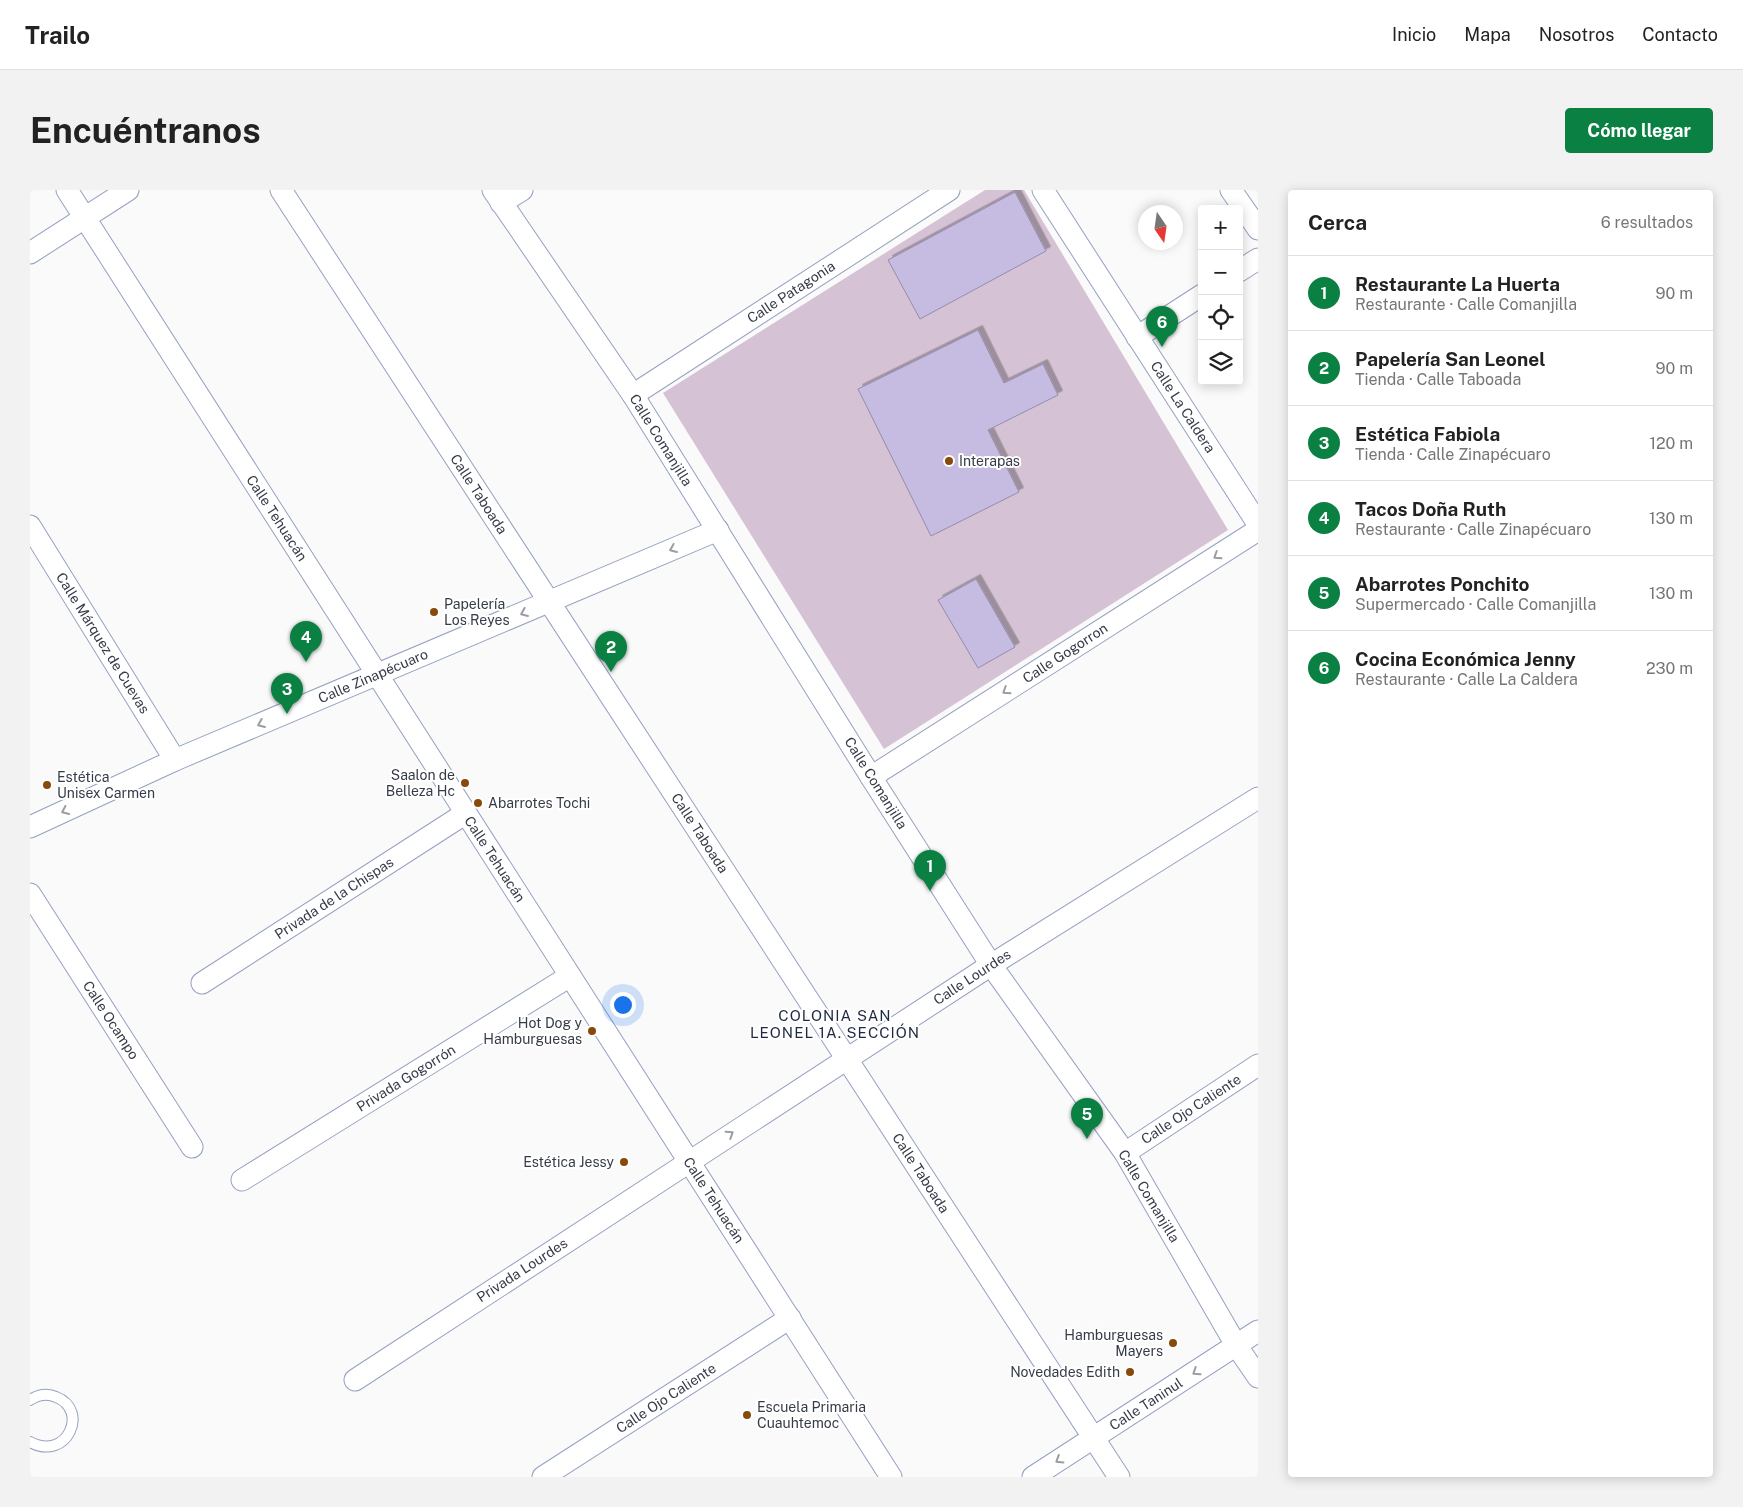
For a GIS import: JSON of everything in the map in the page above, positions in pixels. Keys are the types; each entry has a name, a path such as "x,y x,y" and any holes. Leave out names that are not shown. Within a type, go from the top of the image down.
{"street":[{"name":"Calle Tehuacán","path":"67,190 891,1477"},
{"path":"30,253 128,190"},
{"name":"Calle Taboada","path":"281,190 1119,1477"},
{"path":"497,196 522,190"},
{"name":"Calle Patagonia","path":"633,395 949,190"},
{"name":"Calle La Caldera","path":"1043,190 1258,524"},
{"path":"1231,190 1258,229"},
{"name":"Calle Comanjilla","path":"497,196 633,395 871,777 991,964 1125,1153 1236,1345 1258,1377"},
{"path":"1243,268 1258,259"},
{"path":"1138,337 1198,298"},
{"name":"Calle Márquez de Cuevas","path":"30,526 175,760"},
{"name":"Calle Zinapécuaro","path":"30,827 175,760 718,530"},
{"name":"Calle Gogorron","path":"871,777 1258,530"},
{"name":"Calle Lourdes","path":"689,1161 991,964 1258,798"},
{"name":"Privada de la Chispas","path":"202,983 466,813"},
{"name":"Calle Ocampo","path":"30,894 192,1146"},
{"name":"Privada Gogorrón","path":"242,1180 570,976"},
{"name":"Calle Ojo Caliente","path":"1125,1153 1258,1065"},
{"name":"Privada Lourdes","path":"355,1380 689,1161"},
{"name":"Calle Ojo Caliente","path":"543,1477 790,1318"},
{"name":"Calle Taninul","path":"1033,1477 1258,1331"}],"lane":[{"path":"30,1400 44,1395 53,1395 61,1399 71,1412 73,1420 72,1429 62,1442 46,1448 30,1442"}],"shaded area":[{"path":"985,190 1024,190 1228,530 884,749 663,393"}],"building":[{"path":"1015,192 1046,251 920,319 888,260"},
{"name":"Interapas","path":"978,330 1004,383 1043,364 1058,395 988,430 1019,492 931,536 858,389"},
{"path":"976,579 1015,647 978,668 938,600"}],"place":[{"name":"Cocina Económica Jenny","path":"1162,347"},
{"name":"Interapas","path":"949,461"},
{"name":"Papelería Los Reyes","path":"434,612"},
{"name":"Tacos Doña Ruth","path":"306,662"},
{"name":"Papelería San Leonel","path":"611,672"},
{"name":"Estética Fabiola","path":"287,714"},
{"name":"Saalon de Belleza Hc","path":"465,783"},
{"name":"Estética Unisex Carmen","path":"47,785"},
{"name":"Abarrotes Tochi","path":"478,803"},
{"name":"Restaurante La Huerta","path":"930,891"},
{"name":"Hot Dog y Hamburguesas","path":"592,1031"},
{"name":"Abarrotes Ponchito","path":"1087,1139"},
{"name":"Estética Jessy","path":"624,1162"},
{"name":"Hamburguesas Mayers","path":"1173,1343"},
{"name":"Novedades Edith","path":"1130,1372"},
{"name":"Escuela Primaria Cuauhtemoc","path":"747,1415"}],"district":[{"name":"COLONIA SAN LEONEL 1A. SECCIÓN","path":"835,1024"}]}
